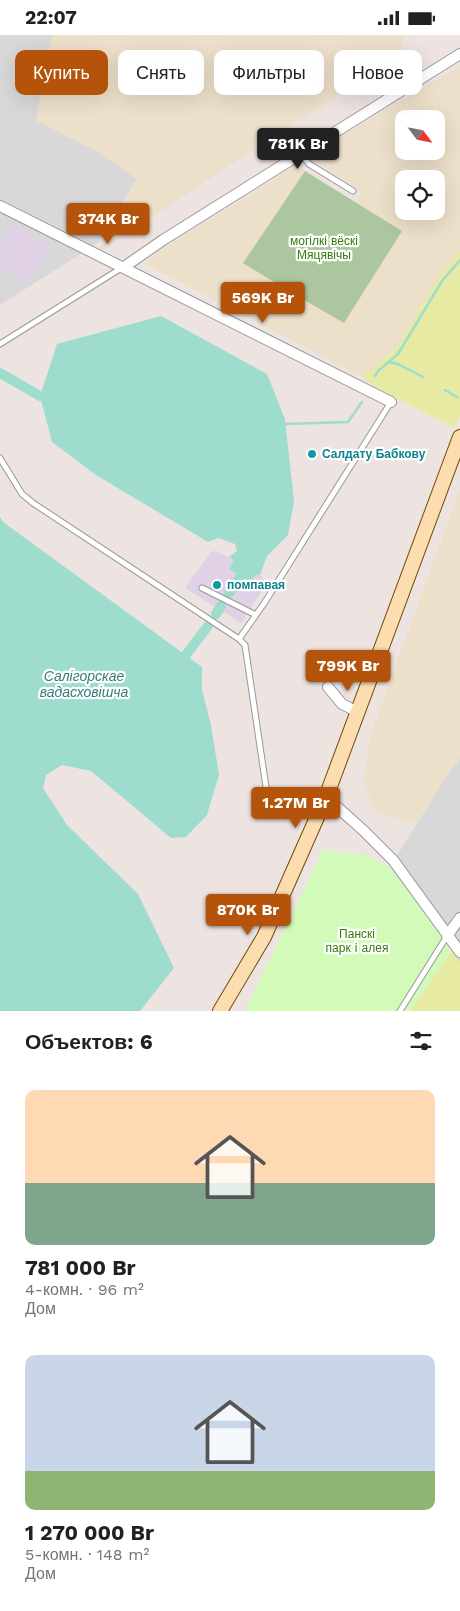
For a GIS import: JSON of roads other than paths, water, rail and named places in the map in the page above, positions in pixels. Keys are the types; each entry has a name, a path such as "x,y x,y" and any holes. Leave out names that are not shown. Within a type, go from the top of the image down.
{"main road":[{"path":"220,1011 264,937 326,797 460,437"}],"street":[{"path":"124,267 163,240 460,54"},
{"path":"0,206 391,402"},
{"path":"328,687 342,704 358,712"},
{"path":"326,797 393,860 460,952"},
{"path":"447,935 460,919"}],"lane":[{"path":"301,153 309,164 353,191"},
{"path":"0,344 124,267"},
{"path":"239,639 265,602 391,402"},
{"path":"0,458 22,494 33,503 239,639 245,645 266,787"},
{"path":"202,588 256,615"},
{"path":"400,1011 447,935"}],"water":[{"path":"161,316 267,374 285,419 294,501 288,535 267,556 260,575 256,574 251,582 229,569 234,560 229,557 237,551 235,544 218,538 208,542 96,475 52,442 40,396 57,344"},
{"name":"Салігорскае вадасховішча","path":"0,517 3,522 202,667 202,690 211,725 219,775 207,815 186,837 171,838 91,771 62,765 46,775 43,788 67,825 138,894 174,968 140,1011 0,1011"}],"waterway":[{"path":"375,376 378,371 398,354 442,281 460,260"},
{"path":"389,362 398,364 423,377"},
{"path":"0,373 40,396"},
{"path":"445,390 457,397"},
{"path":"285,424 348,422 362,402"},
{"path":"229,593 241,576"},
{"path":"216,614 221,606"},
{"path":"178,665 208,626"}],"place":[{"name":"Салдату Бабкову","path":"312,454"},
{"name":"помпавая","path":"217,585"}],"park label":[{"name":"могілкі вёскі Мяцявічы","path":"324,248"},
{"name":"Панскі парк і алея","path":"357,941"}]}
